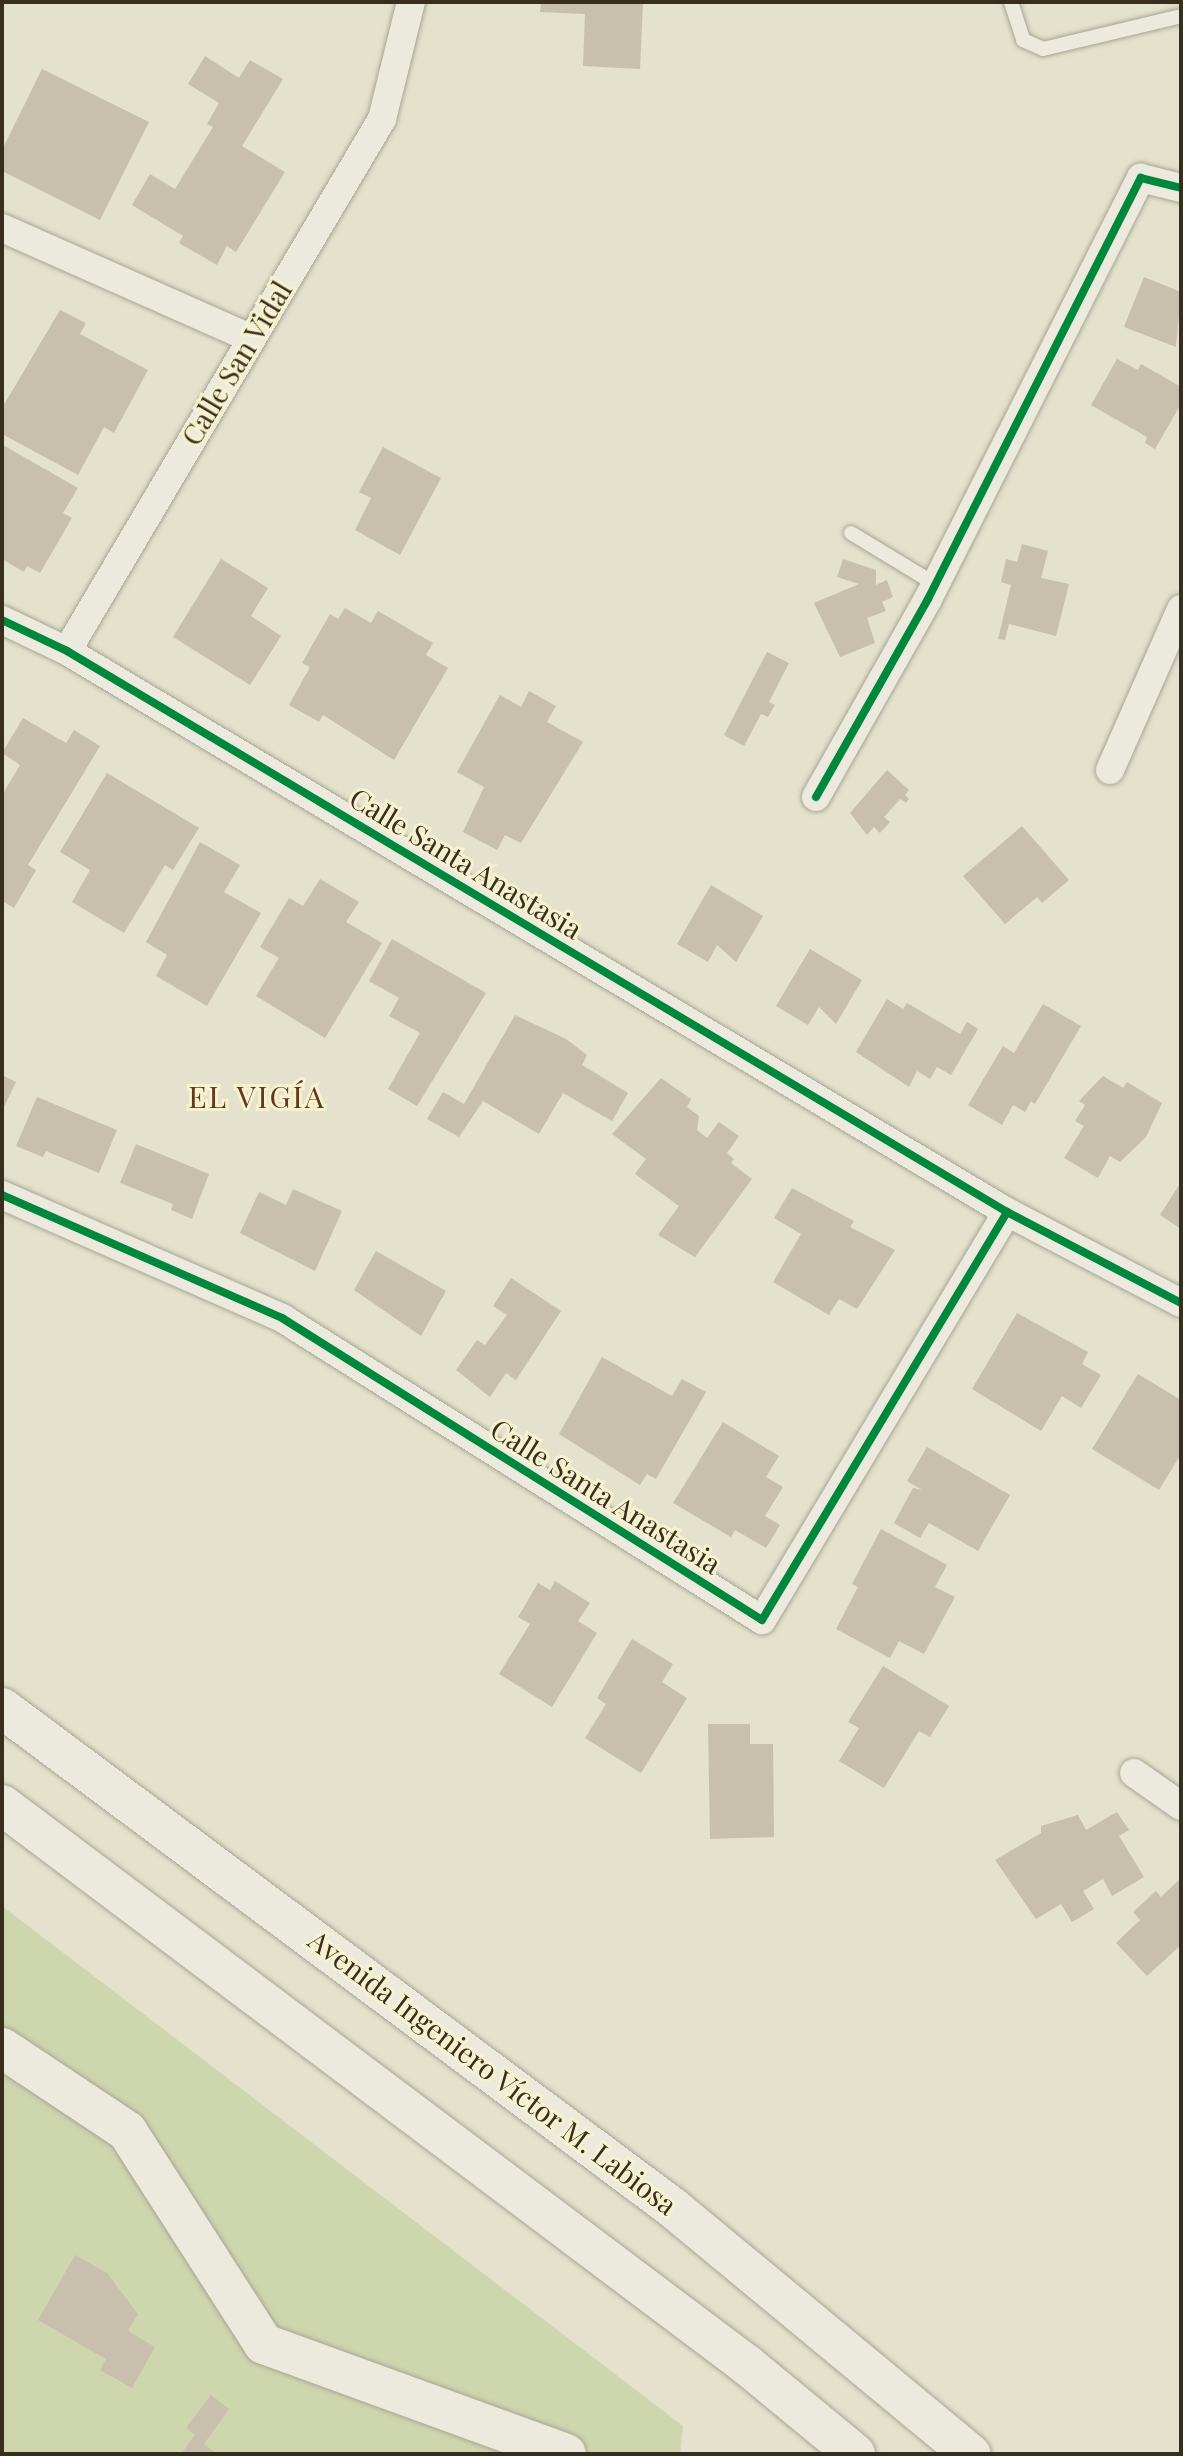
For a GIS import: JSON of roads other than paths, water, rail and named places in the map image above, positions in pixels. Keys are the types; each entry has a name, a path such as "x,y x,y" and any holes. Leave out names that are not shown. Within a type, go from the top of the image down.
{"main road":[{"name":"Avenida Ingeniero Víctor M. Labiosa","path":"2,1708 673,2208 970,2454"},
{"path":"2,1805 747,2365 855,2454"},
{"path":"2,2048 127,2131 264,2344 566,2454"}],"street":[{"name":"Calle San Vidal","path":"67,651 382,119 411,2"},
{"path":"816,797 935,584 1141,178 1181,188"},
{"path":"2,228 250,338"},
{"path":"1110,770 1181,609"},
{"path":"2,620 67,651"},
{"name":"Calle Santa Anastasia","path":"67,651 1007,1212 1181,1303"},
{"name":"Calle Santa Anastasia","path":"2,1195 282,1318 762,1620 1007,1212"},
{"path":"1134,1773 1181,1806"}],"lane":[{"path":"1011,2 1023,40 1043,49 1181,16"},
{"path":"851,533 935,584"}],"district":[{"name":"EL VIGÍA","path":"257,1096"}]}
